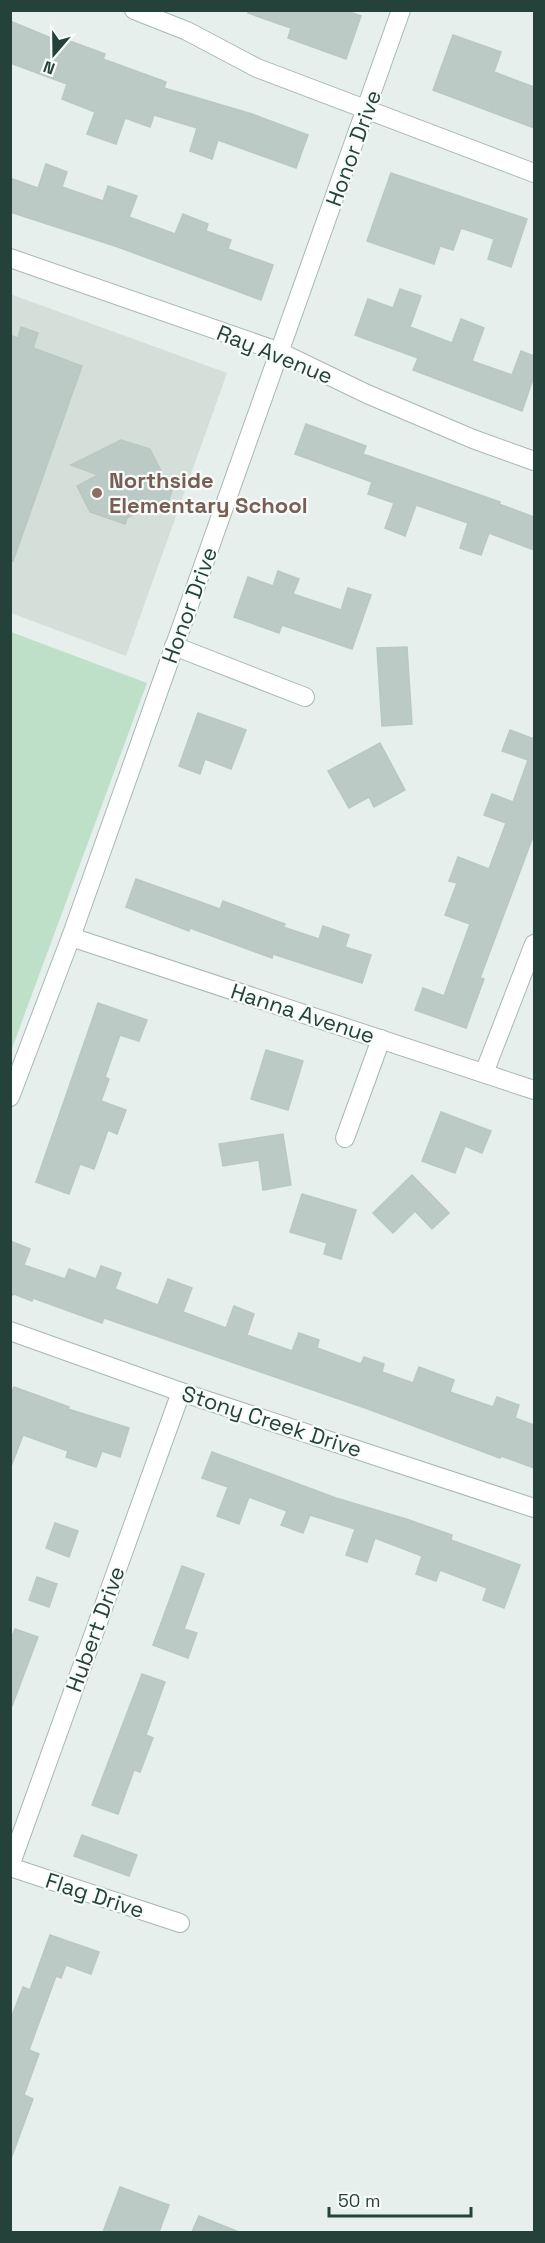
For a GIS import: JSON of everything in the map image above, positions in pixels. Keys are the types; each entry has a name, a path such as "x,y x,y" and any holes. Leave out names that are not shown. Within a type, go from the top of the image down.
{"street":[{"path":"134,10 187,30 257,68 534,172"},
{"name":"Honor Drive","path":"10,1097 71,937 401,10"},
{"name":"Ray Avenue","path":"10,258 280,352 367,394 473,439 534,460"},
{"path":"174,646 305,697"},
{"name":"Hanna Avenue","path":"71,937 534,1090"},
{"path":"484,1073 534,944"},
{"path":"345,1138 381,1039"},
{"name":"Stony Creek Drive","path":"10,1331 181,1392 534,1508"},
{"name":"Hubert Drive","path":"10,1867 181,1392"},
{"name":"Flag Drive","path":"10,1867 180,1923"}],"shaded area":[{"name":"Northside Elementary School","path":"10,294 227,373 126,656 11,613"}],"green space":[{"path":"10,632 147,683 11,1051"}],"building":[{"path":"248,10 344,10 361,16 346,59 288,38 291,28 248,13"},
{"path":"10,21 51,38 53,35 105,54 103,59 166,82 164,88 252,114 308,135 296,168 218,140 212,159 190,151 197,128 154,115 150,127 125,118 116,144 87,134 95,112 62,99 67,84 10,63"},
{"path":"453,35 501,52 494,72 534,87 534,128 433,90"},
{"path":"46,164 67,172 62,187 103,201 108,186 137,196 129,217 175,234 183,214 208,224 206,231 231,240 228,249 273,265 261,300 118,247 10,212 10,178 38,188"},
{"path":"391,173 527,219 511,267 488,259 494,239 461,228 453,250 440,246 434,264 367,241"},
{"path":"400,289 421,296 410,327 452,343 461,319 484,328 472,361 512,375 521,351 534,356 534,376 522,411 413,370 418,358 355,335 368,299 393,308"},
{"path":"21,327 38,333 33,348 82,366 13,561 10,561 10,335 18,338"},
{"path":"306,424 366,446 363,454 500,502 499,504 534,517 534,550 489,533 481,555 460,548 468,523 416,505 405,536 385,528 394,503 368,494 372,482 295,454"},
{"path":"121,440 150,449 168,485 173,487 168,503 162,500 127,518 125,524 90,512 77,486 98,475 71,465"},
{"path":"278,571 299,579 293,594 341,610 348,588 371,595 352,649 282,625 279,633 234,617 248,577 273,586"},
{"path":"407,647 412,724 382,726 377,648"},
{"path":"198,713 246,730 231,769 205,759 200,774 179,766"},
{"path":"510,730 534,739 534,834 480,978 484,979 466,1028 415,1010 423,988 444,996 470,924 445,915 457,883 449,881 458,857 489,869 506,823 484,815 492,794 513,802 528,760 502,751"},
{"path":"380,743 405,790 374,807 369,797 349,808 328,771"},
{"path":"136,879 220,909 223,901 285,924 283,927 319,939 323,926 349,935 345,947 371,955 362,983 273,954 272,958 190,928 189,931 126,907"},
{"path":"98,1003 147,1020 139,1041 120,1035 105,1077 109,1079 101,1101 126,1110 117,1134 108,1130 94,1169 80,1164 69,1194 36,1182"},
{"path":"266,1050 303,1061 288,1110 251,1099"},
{"path":"441,1112 491,1131 482,1153 465,1146 455,1173 422,1161"},
{"path":"283,1134 291,1185 263,1190 259,1160 223,1166 219,1144"},
{"path":"412,1175 449,1213 432,1229 415,1211 393,1233 373,1213"},
{"path":"302,1194 356,1210 341,1259 324,1254 327,1243 290,1232"},
{"path":"10,1241 30,1249 24,1265 65,1279 69,1269 96,1279 101,1266 121,1273 115,1289 158,1305 168,1279 192,1288 183,1312 226,1328 234,1306 254,1314 247,1335 292,1351 299,1333 319,1340 317,1348 361,1364 364,1357 384,1364 382,1372 413,1383 419,1367 454,1380 450,1392 493,1407 497,1397 519,1405 515,1418 534,1425 534,1468 104,1318 102,1323 33,1298 32,1301 14,1294 10,1297"},
{"path":"14,1387 69,1407 68,1409 129,1428 120,1457 102,1451 96,1467 66,1457 68,1451 23,1435 12,1464 10,1464 10,1396"},
{"path":"212,1452 336,1498 452,1535 451,1540 520,1565 504,1608 483,1600 487,1588 440,1570 436,1581 416,1574 422,1556 375,1538 367,1562 346,1555 355,1529 310,1515 303,1533 281,1525 287,1511 249,1497 239,1524 217,1516 228,1487 202,1478"},
{"path":"55,1523 78,1531 69,1557 46,1548"},
{"path":"182,1566 204,1574 184,1629 197,1633 188,1658 153,1645"},
{"path":"37,1577 57,1584 49,1607 29,1600"},
{"path":"15,1629 38,1637 12,1706 10,1706 10,1642"},
{"path":"142,1674 165,1682 146,1735 153,1738 140,1772 134,1770 118,1814 92,1805"},
{"path":"82,1835 137,1855 129,1876 74,1856"},
{"path":"50,1935 99,1952 91,1974 66,1965 61,1978 56,1976 29,2050 39,2054 24,2095 33,2099 12,2156 10,2155 10,2021 23,1987 30,1990"},
{"path":"120,2187 169,2205 159,2232 103,2232"},
{"path":"199,2216 239,2232 192,2232"}],"place":[{"name":"Northside Elementary School","path":"97,493"}]}
